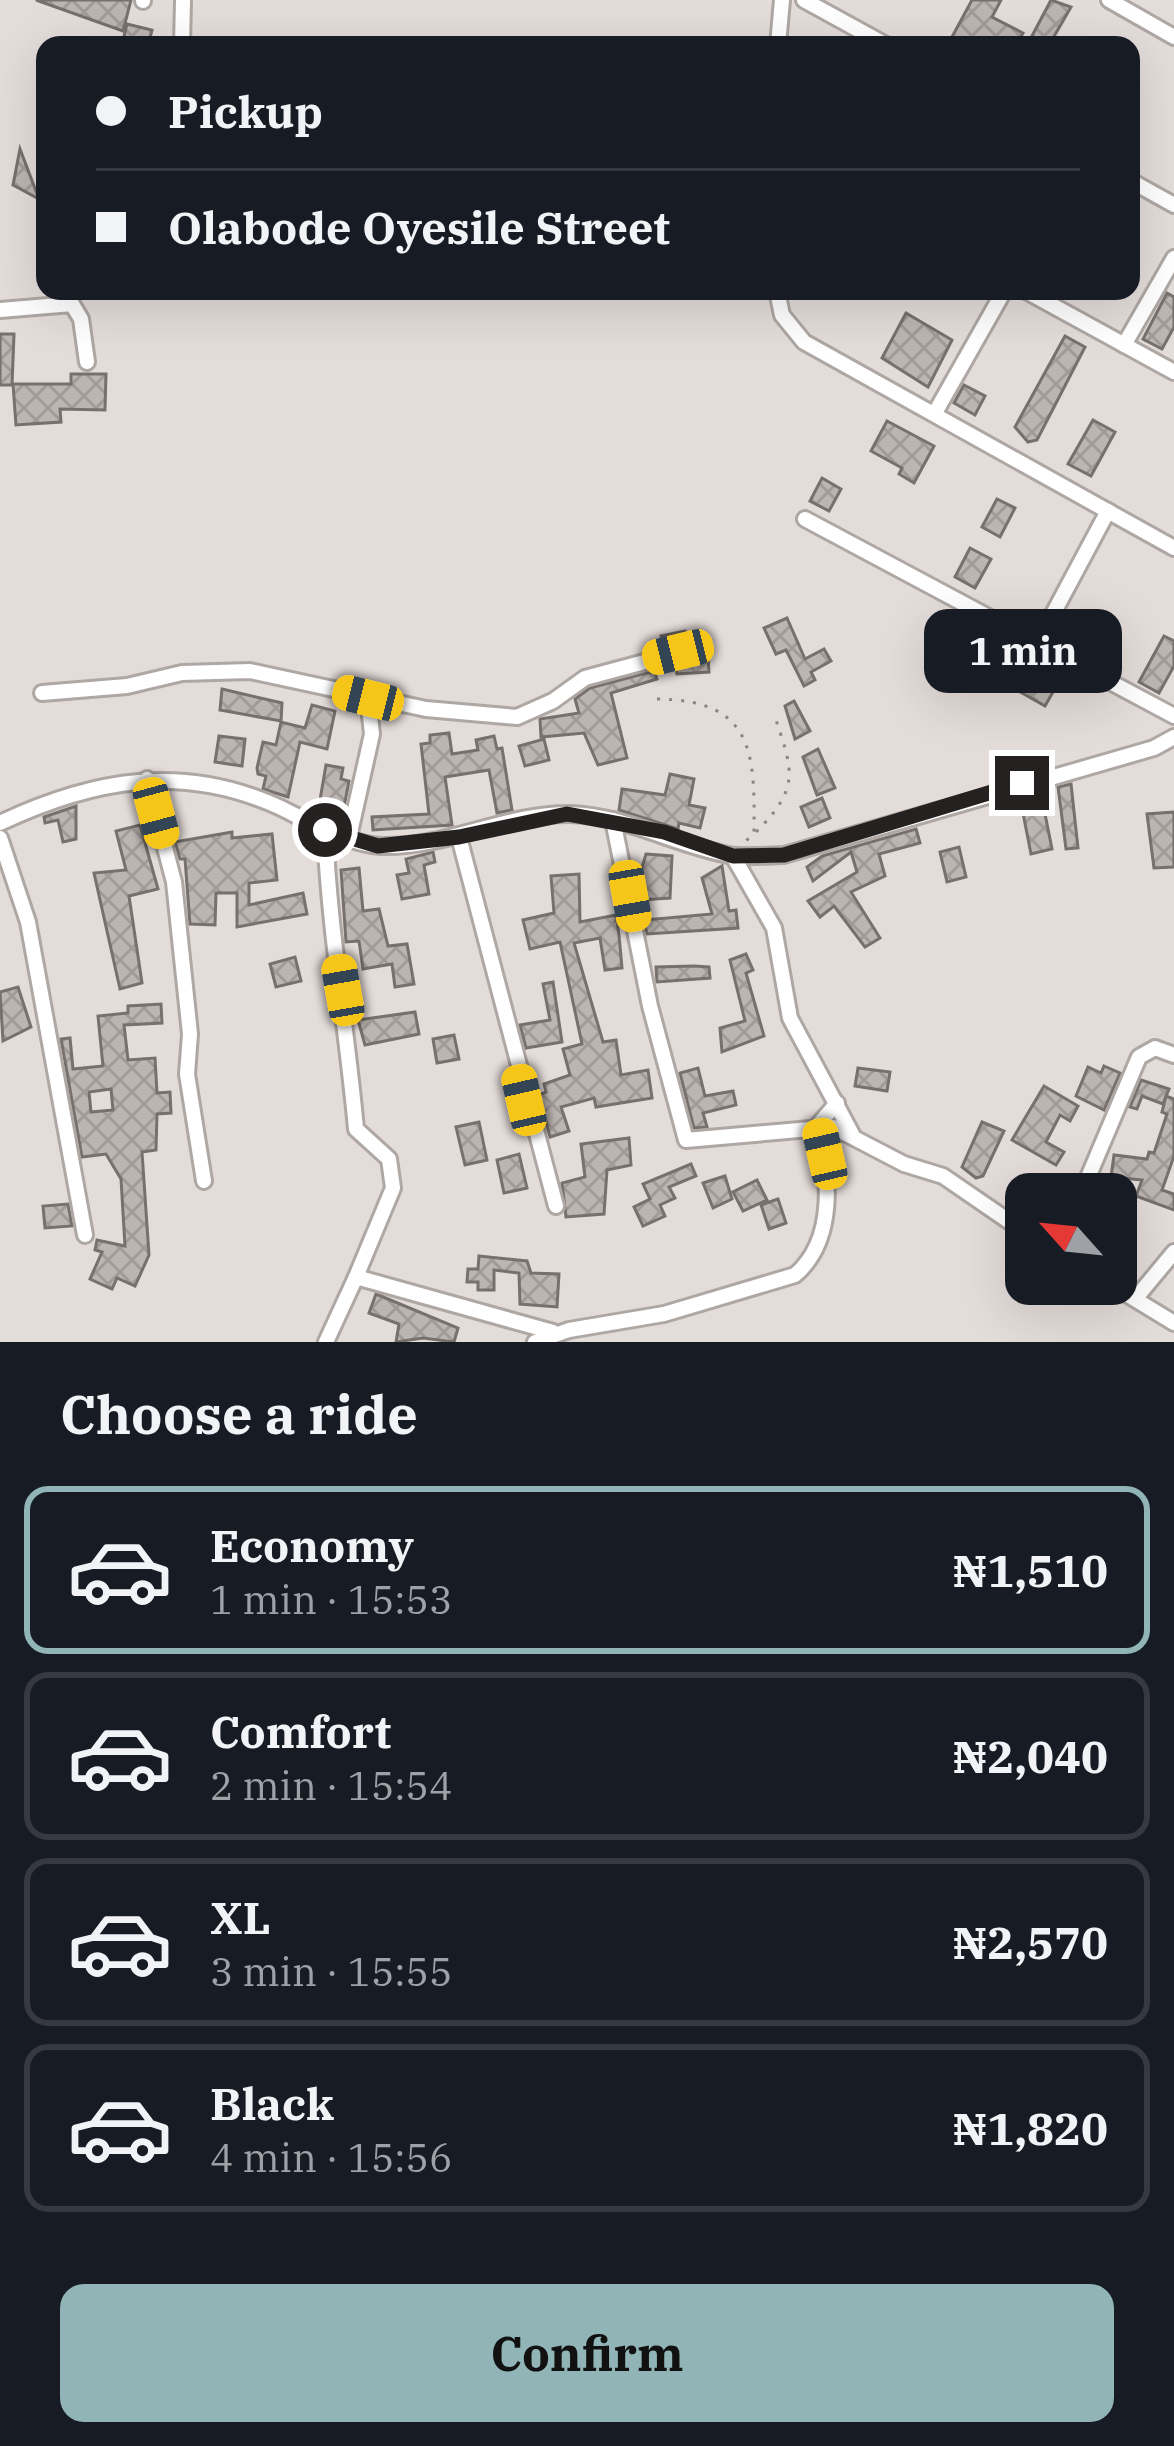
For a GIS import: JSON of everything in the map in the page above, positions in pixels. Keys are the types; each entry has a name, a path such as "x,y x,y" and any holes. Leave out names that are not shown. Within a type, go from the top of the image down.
{"street":[{"path":"182,36 183,0"},
{"path":"779,36 782,0"},
{"path":"804,0 870,36"},
{"path":"1112,1 1174,37"},
{"path":"1140,186 1174,205"},
{"path":"1124,345 1174,258"},
{"path":"0,310 67,300 78,309 87,362"},
{"path":"778,300 782,315 804,343 936,411 1174,548"},
{"path":"936,411 999,300"},
{"path":"1042,300 1174,372"},
{"path":"1038,642 1108,511"},
{"path":"805,519 1174,716"},
{"path":"42,693 128,686 182,673 250,671 368,698 517,718 585,678 678,652"},
{"path":"349,837 372,734 368,698"},
{"path":"0,823 77,789 147,778 233,788 325,830 378,846 459,837 567,814 613,820 736,851 784,855 1154,748 1174,737"},
{"path":"147,778 174,882 190,1034 187,1074 204,1181"},
{"path":"613,820 650,1006 686,1140 818,1125 853,1135 904,1164 943,1176 1005,1219"},
{"path":"325,830 328,908 343,990 356,1129 389,1159 393,1188 326,1342"},
{"path":"459,837 556,1206"},
{"path":"0,838 28,922 85,1235"},
{"path":"736,851 774,928 790,1018 853,1135"},
{"path":"1090,1173 1139,1057 1155,1048 1174,1055"},
{"path":"818,1125 837,1102"},
{"path":"535,1342 555,1333 664,1314 795,1275 817,1248 826,1216 825,1154 818,1125"},
{"path":"1137,1298 1174,1252"},
{"path":"356,1277 555,1333"},
{"path":"1137,1300 1174,1323"}],"path":[{"path":"657,699 701,699 743,735 752,760 754,833"},
{"path":"736,851 784,804 790,778 774,714"}],"building":[{"path":"36,0 131,0 123,31"},
{"path":"972,0 1001,0 992,17 1023,33 1021,36 953,36"},
{"path":"1051,0 1071,7 1054,36 1032,36"},
{"path":"127,24 152,30 150,36 124,36"},
{"path":"20,149 36,197 13,185"},
{"path":"1167,293 1174,297 1174,327 1162,349 1143,339"},
{"path":"906,313 952,340 928,387 882,358"},
{"path":"0,334 14,334 12,385 0,385"},
{"path":"1065,336 1085,347 1037,440 1028,442 1015,427"},
{"path":"71,374 106,374 105,410 60,409 61,422 16,425 13,384 71,384"},
{"path":"964,385 985,396 975,415 954,403"},
{"path":"1093,420 1115,432 1091,476 1068,464"},
{"path":"887,421 934,446 914,483 899,474 902,468 871,451"},
{"path":"822,478 841,489 829,511 810,501"},
{"path":"997,499 1015,508 1000,537 982,527"},
{"path":"970,548 991,559 975,588 955,577"},
{"path":"787,618 805,659 824,649 831,661 811,672 815,680 804,686 786,650 776,654 764,628"},
{"path":"1064,620 1090,634 1093,627 1114,636 1100,664 1055,636"},
{"path":"685,631 690,657 708,656 709,672 677,674 676,665 687,660 688,649 680,642 663,645 661,636"},
{"path":"1164,636 1174,641 1174,666 1159,693 1139,682"},
{"path":"1028,669 1044,678 1048,671 1061,678 1045,706 1017,690"},
{"path":"654,671 657,679 611,693 627,758 598,765 584,733 541,737 540,719 579,713 575,699 590,688"},
{"path":"222,689 282,703 281,721 220,710"},
{"path":"794,701 810,731 795,739 785,706"},
{"path":"312,705 335,711 327,749 300,742 288,797 263,789 266,776 258,774 257,768 263,742 276,745 281,722 305,728"},
{"path":"449,733 452,754 478,750 476,740 494,736 497,749 502,748 512,810 497,813 489,770 445,777 452,825 373,830 372,817 429,814 421,744 430,743 430,735"},
{"path":"219,736 245,739 242,766 215,762"},
{"path":"544,739 549,760 525,766 519,746"},
{"path":"818,749 835,788 817,795 803,757"},
{"path":"326,765 343,768 341,779 349,781 344,807 320,800"},
{"path":"670,774 694,779 689,805 705,808 700,828 679,823 678,829 619,810 622,789 665,795"},
{"path":"1071,784 1078,848 1066,849 1058,787"},
{"path":"822,798 830,818 809,827 801,807"},
{"path":"1042,799 1052,849 1031,854 1021,803"},
{"path":"76,806 76,839 63,842 58,820 45,823 44,817"},
{"path":"1174,812 1174,867 1154,868 1147,814"},
{"path":"140,825 158,889 129,896 142,983 120,989 94,873 126,870 116,831"},
{"path":"916,829 920,843 879,854 885,876 851,892 880,938 865,947 834,906 820,917 808,901 857,872 851,852 813,881 807,867 822,856"},
{"path":"232,832 232,838 272,834 277,880 249,883 249,905 303,893 307,914 237,927 237,893 216,893 215,925 190,924 185,859 180,859 175,842"},
{"path":"959,847 966,877 947,882 940,852"},
{"path":"433,852 435,862 424,865 429,894 402,899 397,875 409,873 406,859"},
{"path":"646,854 672,856 670,898 642,900 640,874"},
{"path":"722,866 729,911 736,910 738,928 647,934 644,920 712,914 702,878"},
{"path":"359,868 363,911 379,909 388,946 407,944 414,984 395,987 392,964 363,969 359,941 346,942 341,870"},
{"path":"579,874 580,922 616,915 619,935 622,968 605,970 600,938 574,943 603,1042 616,1040 621,1075 648,1070 652,1098 596,1107 594,1098 561,1107 569,1131 550,1137 539,1095 546,1092 544,1084 570,1075 563,1049 582,1044 560,942 530,949 523,920 554,913 551,876"},
{"path":"746,954 753,970 746,973 764,1036 722,1052 720,1028 745,1021 730,960"},
{"path":"295,957 301,981 276,987 270,964"},
{"path":"656,967 709,967 710,978 657,982"},
{"path":"553,982 562,1042 526,1048 520,1025 550,1020 543,984"},
{"path":"18,987 31,1027 3,1041 0,992"},
{"path":"161,1004 162,1023 124,1025 128,1060 155,1058 157,1093 170,1092 171,1113 157,1114 156,1150 142,1152 149,1255 135,1286 117,1278 112,1289 90,1279 102,1252 95,1250 97,1240 125,1246 121,1179 106,1154 82,1157 61,1039 70,1038 73,1069 103,1066 98,1016 128,1013 128,1006","holes":["111,1089 113,1110 91,1112 89,1092"]},
{"path":"415,1012 419,1034 365,1045 358,1020"},
{"path":"454,1035 459,1059 437,1063 433,1039"},
{"path":"1104,1066 1120,1073 1104,1110 1076,1096 1088,1067 1101,1073"},
{"path":"698,1068 705,1096 733,1091 736,1105 703,1113 707,1127 694,1128 680,1073"},
{"path":"858,1068 890,1072 887,1091 855,1086"},
{"path":"1141,1080 1169,1089 1163,1104 1142,1096 1137,1109 1130,1107"},
{"path":"1044,1086 1078,1106 1070,1121 1060,1115 1046,1142 1064,1152 1056,1165 1012,1140"},
{"path":"1166,1096 1174,1099 1174,1156 1162,1190 1174,1194 1174,1210 1137,1196 1142,1180 1137,1180 1137,1173 1112,1173 1114,1155 1147,1159 1149,1152 1154,1153 1167,1114 1162,1112"},
{"path":"479,1122 487,1160 465,1165 456,1127"},
{"path":"982,1122 1004,1131 983,1176 976,1178 962,1167"},
{"path":"629,1138 631,1165 607,1170 604,1214 566,1217 562,1183 585,1177 581,1144"},
{"path":"519,1154 527,1188 504,1193 497,1160"},
{"path":"691,1164 696,1176 669,1187 675,1198 660,1205 665,1216 643,1226 634,1207 650,1199 643,1184"},
{"path":"725,1176 732,1199 713,1208 703,1183"},
{"path":"757,1180 767,1200 743,1211 733,1192"},
{"path":"778,1199 786,1223 769,1229 761,1205"},
{"path":"68,1204 72,1226 45,1228 43,1206"},
{"path":"479,1256 527,1261 531,1273 559,1274 557,1307 520,1304 519,1273 494,1270 494,1290 478,1290 478,1282 467,1282 468,1269 478,1269"},
{"path":"376,1294 458,1328 454,1342 423,1338 396,1342 399,1324 369,1313"}],"route":[{"path":"325,830 378,846 459,837 567,814 664,832 733,856 784,855 1022,783"}]}
